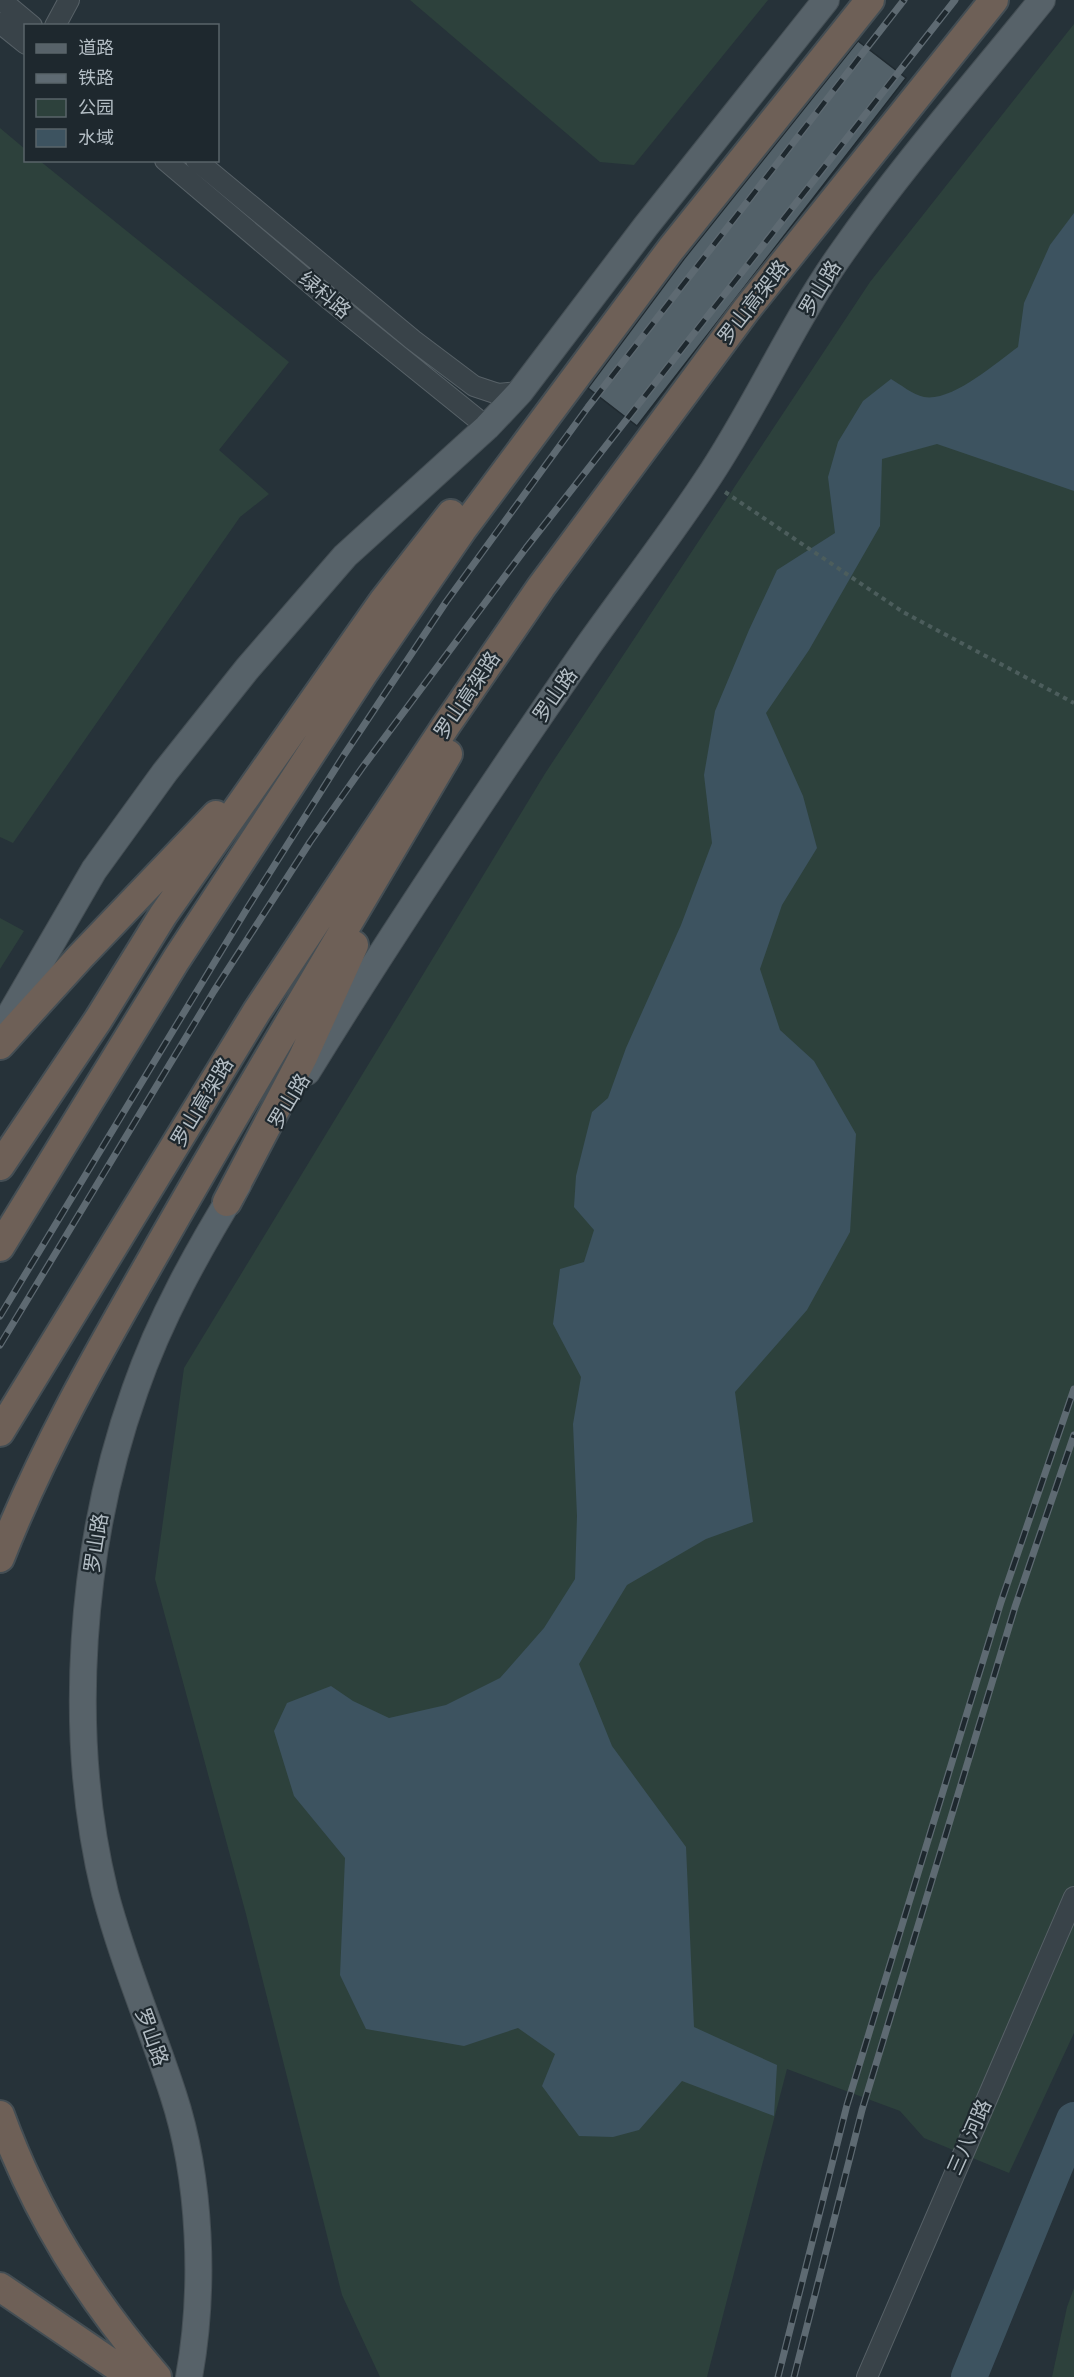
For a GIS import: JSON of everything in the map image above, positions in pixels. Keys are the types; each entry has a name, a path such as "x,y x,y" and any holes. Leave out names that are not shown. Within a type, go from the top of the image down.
{"highway":[{"path":"0,1166 98,1020 163,915 384,600 491,465 671,249 870,0"},
{"name":"罗山高架路","path":"0,1432 257,1011 365,846 541,587 746,310 994,0"},
{"path":"0,1246 176,960 363,674 462,530 671,249"},
{"path":"0,1558 28,1490 91,1368 213,1152 458,736 746,310"},
{"path":"0,1045 80,957 248,781 314,700"},
{"path":"227,1202 303,1057 378,891 458,736"},
{"path":"0,2115 31,2190 61,2246 91,2295 124,2339 157,2377"},
{"path":"0,2287 132,2377"}],"main road":[{"path":"0,1032 94,870 165,772 247,669 345,556 487,427 520,392 646,226 826,0"},
{"name":"罗山路","path":"189,2377 195,2343 198,2284 196,2218 188,2161 174,2096 125,1961 105,1891 89,1804 83,1713 86,1625 93,1560 118,1440 135,1388 171,1306 227,1202 393,934 503,769 707,480 746,417 813,296 842,252 883,197 1042,0"}],"street":[{"path":"2,0 30,24"},
{"path":"56,24 69,0"},
{"path":"0,23 24,42"},
{"name":"绿科路","path":"167,162 330,300 487,427"},
{"name":"绿科路","path":"197,162 413,340 474,386 498,394 520,392"},
{"name":"三八河路","path":"867,2377 1074,1897"}],"path":[{"path":"707,480 903,612 1074,703"}],"green space":[{"path":"410,0 768,0 634,165 600,162"},
{"path":"1074,24 1074,2033 1009,2173 924,2138 900,2111 787,2069 707,2377 380,2377 342,2295 246,1914 155,1579 184,1368 546,772 870,282"},
{"path":"0,128 24,148 24,162 41,162 289,362 219,450 269,494 240,517 13,843 0,837"},
{"path":"0,918 24,931 0,969"},
{"path":"1074,2288 1074,2377 1052,2377 1067,2307"}],"water":[{"path":"1074,213 1074,491 937,444 882,459 880,526 809,650 766,713 803,796 817,848 782,905 760,969 780,1030 814,1061 856,1134 850,1232 807,1310 735,1392 753,1522 706,1539 627,1585 579,1664 612,1746 686,1847 694,2027 777,2065 774,2116 682,2081 639,2130 613,2137 579,2136 542,2086 555,2054 518,2028 464,2046 366,2029 340,1975 345,1858 294,1796 274,1731 287,1703 331,1686 353,1701 389,1718 446,1705 500,1678 544,1628 575,1579 577,1516 573,1424 581,1377 553,1324 560,1269 584,1262 594,1230 574,1207 576,1176 592,1112 608,1098 626,1048 681,925 712,843 704,775 715,711 777,570 835,533 828,477 838,442 863,401 891,379 920,396 935,397 947,394 973,380 1018,347 1024,303 1050,245"}],"building":[{"path":"858,41 906,78 637,426 588,388 684,259"}],"waterway":[{"path":"969,2377 1074,2120"}],"railway":[{"path":"0,1316 248,907 344,755 446,602 588,407 904,0"},
{"path":"0,1345 214,991 310,842 362,768 526,548 955,0"},
{"path":"778,2377 847,2105 1001,1602 1074,1389"},
{"path":"794,2377 862,2110 1015,1607 1074,1435"}]}
